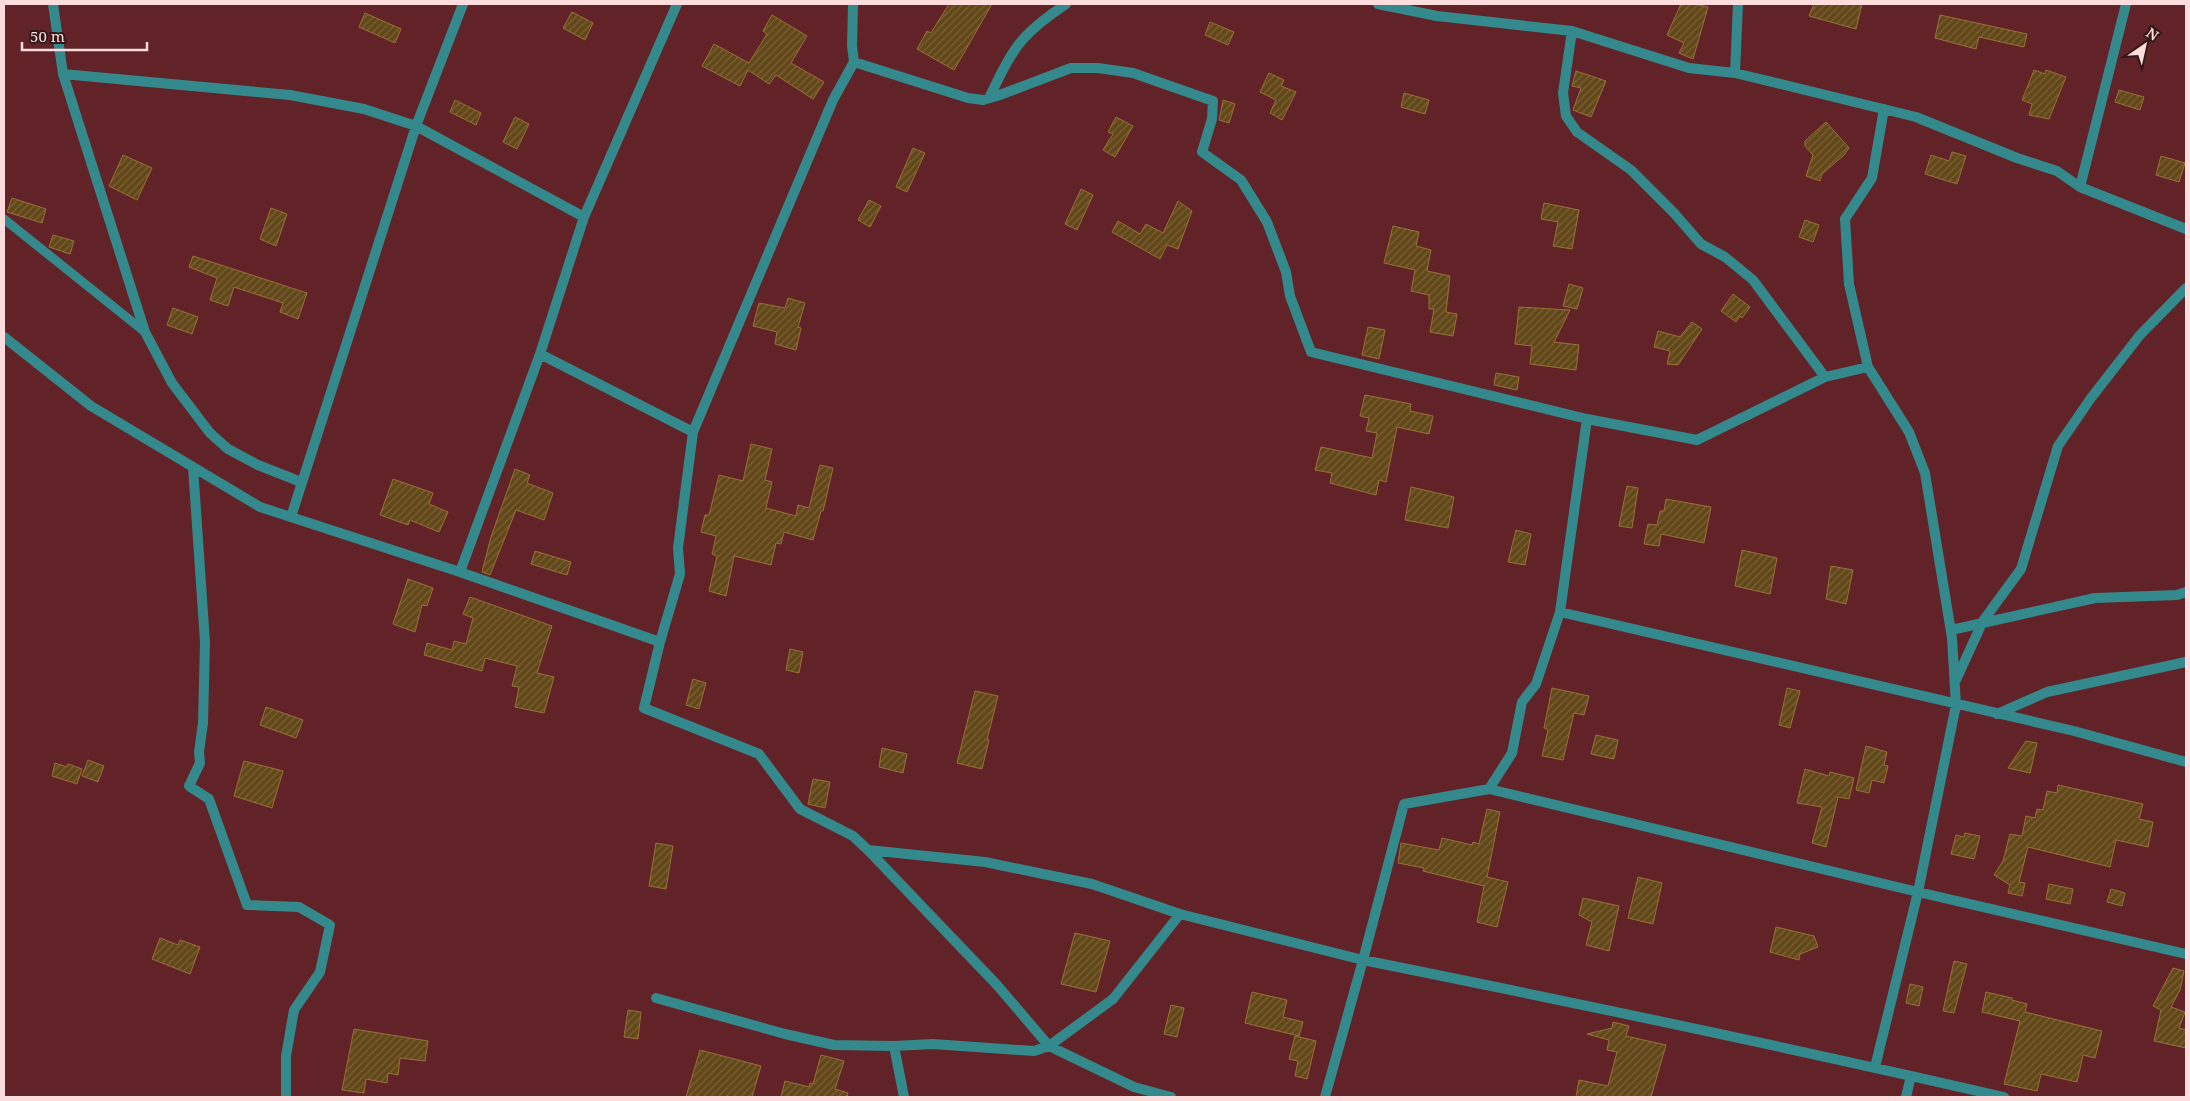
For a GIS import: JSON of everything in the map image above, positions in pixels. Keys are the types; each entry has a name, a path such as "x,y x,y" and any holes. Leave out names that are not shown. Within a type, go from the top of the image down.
{"street":[{"path":"53,4 63,74 145,332 172,383 210,433 228,449 258,466 301,482"},
{"path":"291,517 416,126 463,4"},
{"path":"460,572 540,354 584,216 677,4"},
{"path":"853,4 852,46 854,62 834,100 693,432 678,548 680,574 660,642 644,708 759,754 800,809 853,836 868,850 997,985 1049,1046 1134,1087 1171,1097"},
{"path":"988,98 1005,66 1023,39 1046,18 1066,4"},
{"path":"1378,4 1437,16 1572,31 1689,68 1735,73 1916,117 2018,158 2057,171 2080,187 2186,229"},
{"path":"1735,73 1738,4"},
{"path":"2080,187 2126,4"},
{"path":"1572,31 1563,93 1566,116 1576,132 1631,170 1674,213 1701,244 1732,262 1753,280 1826,377"},
{"path":"854,62 968,98 988,98 1071,68 1098,68 1133,73 1213,101 1212,120 1202,152 1241,180 1267,222 1286,272 1290,296 1311,352 1587,419 1697,440 1826,377 1868,367"},
{"path":"63,74 290,95 364,109 416,126 584,216"},
{"path":"1875,1067 1918,892 1956,705 1951,630 1925,473 1908,432 1868,367 1849,284 1845,219 1872,178 1884,109"},
{"path":"1955,684 1983,621 2021,569 2058,446 2091,398 2140,336 2186,288"},
{"path":"4,337 92,406 260,507 460,572 660,642"},
{"path":"540,354 693,432"},
{"path":"1489,789 1512,753 1522,702 1536,684 1560,612 1587,419"},
{"path":"193,467 206,660 199,752 200,764 188,786 209,799 247,906 299,907 330,925 320,972 294,1010 286,1056 286,1097"},
{"path":"1951,630 1983,621 2095,598 2177,595 2186,592"},
{"path":"1560,612 2074,731 2186,762"},
{"path":"1997,714 2046,692 2186,662"},
{"path":"1325,1097 1404,804 1489,789 2186,954"},
{"path":"868,850 985,862 1092,884 1180,914 1363,960 1576,1003 1875,1067 2004,1097"},
{"path":"656,998 785,1034 834,1044 894,1046 932,1044 1034,1051 1049,1046 1113,999 1180,914"},
{"path":"894,1046 904,1097"},
{"path":"1906,1097 1911,1076"}],"lane":[{"path":"4,219 145,332"}],"building":[{"path":"949,4 992,4 954,70 917,49 927,31 931,33"},
{"path":"1681,4 1695,4 1708,7 1693,59 1679,53 1684,43 1667,35"},
{"path":"1814,4 1862,4 1856,29 1809,16"},
{"path":"572,12 593,23 585,40 563,28"},
{"path":"365,13 401,29 395,43 359,27"},
{"path":"772,15 807,36 791,63 824,82 813,99 776,75 769,84 748,70 740,86 702,66 714,44 749,63 767,34 763,31"},
{"path":"1940,15 2027,34 2024,47 1979,37 1976,49 1935,38"},
{"path":"1210,22 1234,32 1228,45 1205,35"},
{"path":"2034,70 2045,74 2046,70 2066,77 2049,119 2029,115 2032,104 2022,100"},
{"path":"1576,71 1606,81 1591,117 1573,110 1581,88 1572,86"},
{"path":"1269,73 1284,80 1281,86 1296,92 1282,120 1270,113 1276,100 1260,92"},
{"path":"2119,90 2144,97 2140,110 2115,102"},
{"path":"1404,93 1429,100 1425,114 1401,107"},
{"path":"455,100 481,113 476,125 450,112"},
{"path":"1223,100 1235,104 1229,123 1219,120"},
{"path":"515,117 529,124 517,149 503,142"},
{"path":"1116,117 1133,126 1115,157 1103,150 1113,134 1108,132"},
{"path":"1826,122 1849,148 1844,155 1822,174 1820,181 1806,176 1813,155 1805,146 1805,141"},
{"path":"913,148 925,153 907,192 896,187"},
{"path":"1952,152 1966,156 1957,184 1925,174 1931,155 1949,161"},
{"path":"123,155 152,168 137,200 109,186"},
{"path":"2161,156 2185,163 2179,182 2156,175"},
{"path":"1081,189 1093,195 1077,230 1065,224"},
{"path":"12,198 46,209 42,223 7,212"},
{"path":"869,200 881,206 870,227 858,220"},
{"path":"1178,201 1192,211 1178,249 1167,245 1160,259 1112,232 1118,221 1140,234 1146,224 1163,233"},
{"path":"1544,203 1579,210 1572,249 1553,246 1558,222 1541,219"},
{"path":"271,208 287,214 276,246 260,239"},
{"path":"1805,220 1819,225 1813,242 1799,237"},
{"path":"1393,226 1419,232 1416,246 1431,250 1427,271 1450,276 1446,312 1457,314 1453,336 1430,332 1434,309 1429,309 1429,295 1411,291 1415,270 1384,263"},
{"path":"53,235 74,241 70,254 49,247"},
{"path":"193,256 307,293 298,319 280,312 283,303 234,287 228,306 210,300 217,278 189,267"},
{"path":"1569,284 1583,288 1577,309 1563,306"},
{"path":"1733,294 1750,307 1742,318 1740,316 1736,322 1721,311"},
{"path":"788,298 805,303 798,327 801,328 796,350 775,344 777,332 753,326 759,303 785,308"},
{"path":"1519,307 1570,310 1554,342 1579,345 1576,370 1530,364 1532,346 1515,344"},
{"path":"173,308 198,317 192,334 167,325"},
{"path":"1692,322 1702,329 1678,365 1667,364 1670,351 1654,347 1658,331 1680,337"},
{"path":"1368,327 1385,330 1379,359 1362,355"},
{"path":"1496,373 1519,377 1517,390 1494,385"},
{"path":"1365,395 1411,404 1410,411 1433,416 1429,434 1397,427 1386,482 1379,480 1376,495 1330,483 1332,473 1315,470 1321,447 1372,458 1377,433 1366,431 1369,418 1360,416"},
{"path":"751,444 772,449 765,480 772,482 766,508 796,516 798,505 809,508 820,465 833,468 823,511 821,511 813,540 784,532 781,544 776,543 771,565 734,556 726,596 709,591 717,556 712,554 716,536 701,532 705,515 709,515 719,475 743,481"},
{"path":"515,469 530,475 527,483 553,493 544,520 516,510 490,575 482,572 491,537"},
{"path":"393,479 433,493 429,504 448,512 439,532 410,520 408,525 380,515"},
{"path":"1627,486 1638,488 1632,528 1619,526"},
{"path":"1411,487 1454,497 1448,528 1405,520"},
{"path":"1666,499 1711,507 1704,543 1661,534 1659,546 1644,544 1648,524 1657,525 1660,511 1664,511"},
{"path":"1516,530 1531,534 1525,565 1508,562"},
{"path":"1742,550 1777,558 1770,594 1735,586"},
{"path":"535,551 571,562 567,575 531,564"},
{"path":"1831,566 1853,570 1846,604 1826,599"},
{"path":"408,579 433,588 427,606 422,605 415,632 393,624"},
{"path":"470,597 552,626 537,673 554,677 544,713 515,707 519,687 512,686 517,666 485,658 482,671 424,655 427,643 452,650 454,641 466,644 473,618 463,614"},
{"path":"790,649 803,652 799,673 786,670"},
{"path":"693,679 706,683 699,709 686,705"},
{"path":"1552,688 1589,696 1584,715 1574,713 1563,760 1542,756 1548,730 1544,728"},
{"path":"1787,688 1800,691 1790,728 1779,725"},
{"path":"975,691 998,696 982,769 957,763"},
{"path":"266,707 303,720 296,738 260,725"},
{"path":"1596,735 1618,740 1614,759 1591,754"},
{"path":"2026,741 2037,743 2030,773 2008,768"},
{"path":"1866,746 1887,752 1884,765 1888,766 1884,783 1872,780 1869,793 1856,790"},
{"path":"882,748 907,754 903,773 879,767"},
{"path":"88,760 104,766 98,782 82,776"},
{"path":"244,761 283,771 272,808 234,796"},
{"path":"55,763 67,767 68,764 82,769 77,784 52,776"},
{"path":"1805,769 1829,776 1830,772 1854,778 1849,799 1838,797 1826,847 1812,843 1822,807 1797,803"},
{"path":"813,779 830,782 825,808 808,804"},
{"path":"2058,785 2143,804 2139,819 2153,822 2148,847 2116,840 2110,867 2028,847 2019,882 2025,883 2022,896 2008,893 2010,885 1994,875 2003,861 2010,834 2022,836 2026,816 2035,818 2037,809 2043,810 2047,791 2057,793"},
{"path":"1487,809 1500,812 1487,877 1508,882 1497,927 1477,922 1484,886 1423,871 1424,868 1398,863 1401,843 1439,850 1442,838 1472,845 1473,842 1479,844"},
{"path":"1965,833 1980,836 1974,859 1951,854 1956,835 1964,837"},
{"path":"656,843 673,846 666,889 649,886"},
{"path":"1638,877 1662,883 1653,924 1628,918"},
{"path":"2049,884 2073,889 2070,904 2046,899"},
{"path":"2111,889 2125,893 2122,906 2107,902"},
{"path":"1583,898 1619,906 1609,951 1586,945 1592,922 1579,915"},
{"path":"1776,927 1814,936 1818,947 1800,954 1799,960 1770,952"},
{"path":"1075,933 1110,941 1096,992 1061,984"},
{"path":"160,938 178,945 180,940 200,947 190,974 152,959"},
{"path":"1954,961 1967,964 1954,1013 1943,1011"},
{"path":"2173,968 2184,971 2180,990 2171,1007 2185,1012 2179,1028 2186,1030 2186,1048 2154,1041 2161,1010 2153,1006"},
{"path":"1910,984 1923,987 1919,1006 1906,1003"},
{"path":"1252,992 1287,1000 1283,1017 1303,1022 1299,1036 1245,1023"},
{"path":"1986,992 2012,998 2012,1000 2027,1004 2025,1012 2102,1031 2095,1058 2083,1055 2077,1082 2041,1074 2037,1091 2004,1084 2020,1021 1982,1012"},
{"path":"1171,1005 1184,1008 1177,1037 1164,1034"},
{"path":"628,1010 641,1012 638,1039 624,1037"},
{"path":"1613,1022 1629,1026 1626,1036 1666,1045 1651,1097 1576,1097 1579,1080 1608,1086 1617,1052 1607,1050 1609,1040 1587,1034 1612,1028"},
{"path":"354,1029 428,1041 425,1061 400,1058 398,1075 388,1073 387,1083 366,1079 364,1093 342,1090"},
{"path":"1295,1036 1316,1041 1307,1079 1295,1076 1298,1061 1289,1059"},
{"path":"700,1050 761,1066 752,1097 686,1097"},
{"path":"821,1055 844,1061 835,1089 848,1093 847,1097 781,1097 785,1081 809,1087 810,1083 813,1084"}]}
